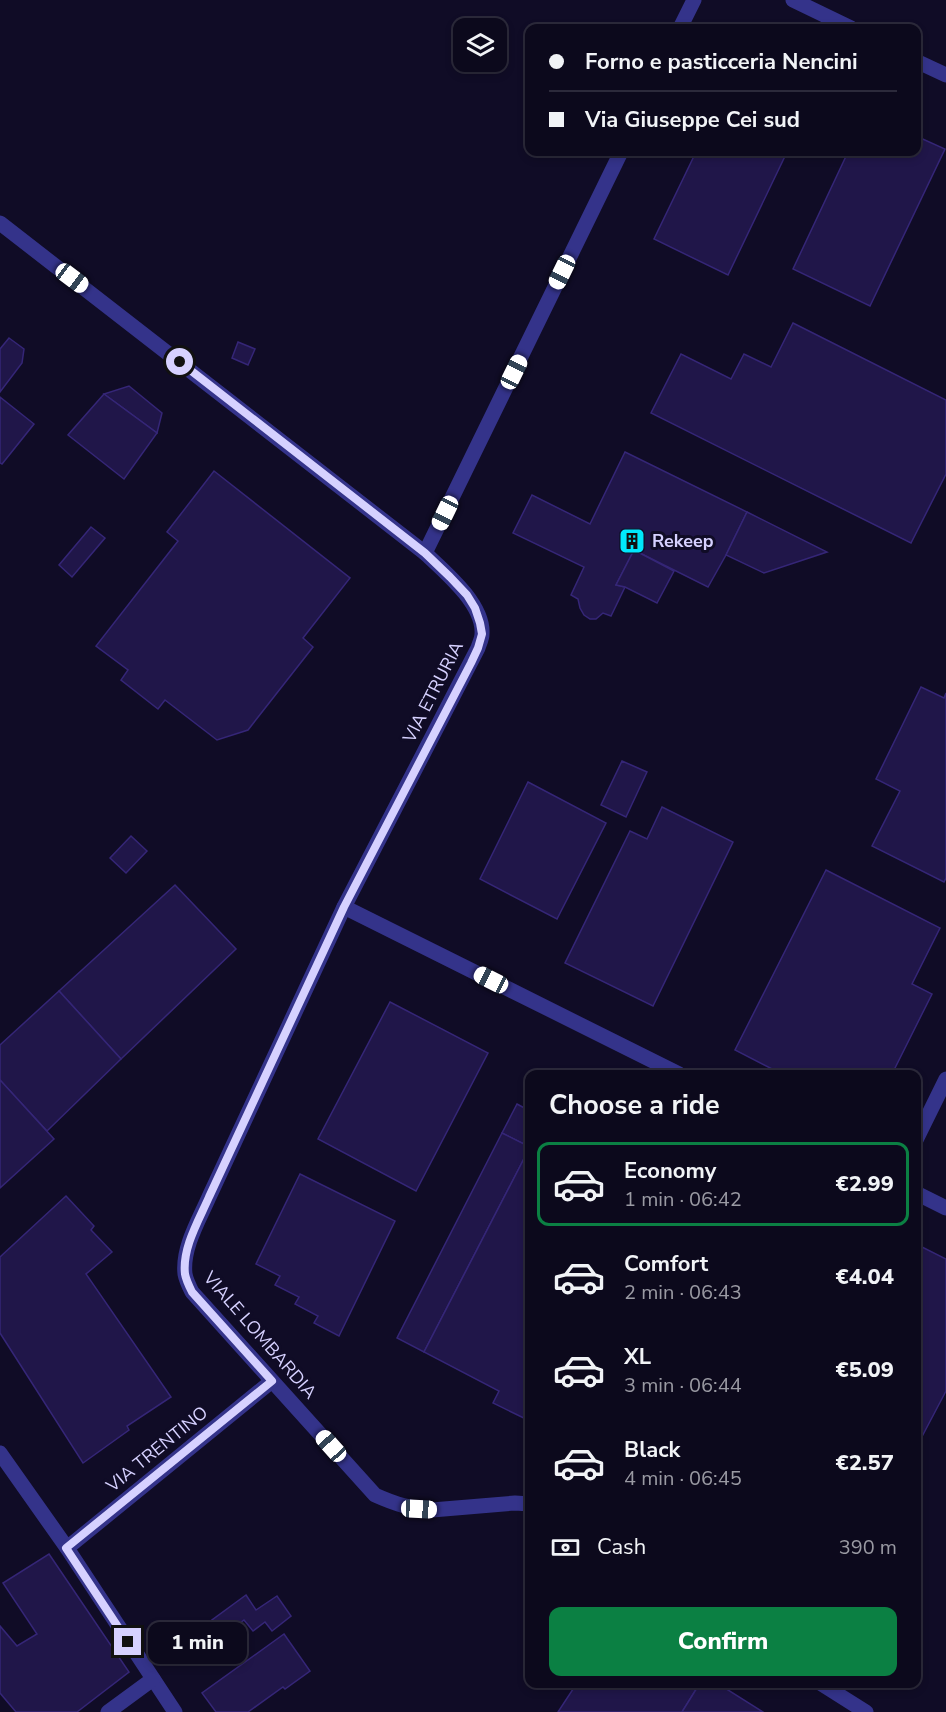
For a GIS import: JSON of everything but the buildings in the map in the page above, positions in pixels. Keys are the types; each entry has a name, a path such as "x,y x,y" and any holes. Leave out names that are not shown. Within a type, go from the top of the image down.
{"street":[{"path":"682,24 694,0"},
{"path":"793,0 843,24"},
{"path":"921,63 946,75"},
{"path":"425,553 619,156"},
{"name":"VIA ETRURIA","path":"0,223 425,553 467,595 475,608 482,634 478,648 344,907"},
{"path":"344,907 671,1070"},
{"name":"VIALE LOMBARDIA","path":"344,907 189,1243 185,1260 185,1275 192,1292 375,1495 405,1507 432,1510 525,1504"},
{"path":"921,1130 946,1079"},
{"path":"921,1196 946,1208"},
{"name":"VIA TRENTINO","path":"66,1548 272,1381"},
{"path":"0,1453 175,1712"},
{"path":"108,1712 153,1679"},
{"path":"828,1688 866,1712"}],"place":[{"name":"Rekeep","path":"632,541"}],"route":[{"path":"128,1642 66,1548 272,1381 192,1292 185,1275 185,1260 189,1243 344,907 471,663 482,634 475,608 467,595 425,553 180,362"}]}
